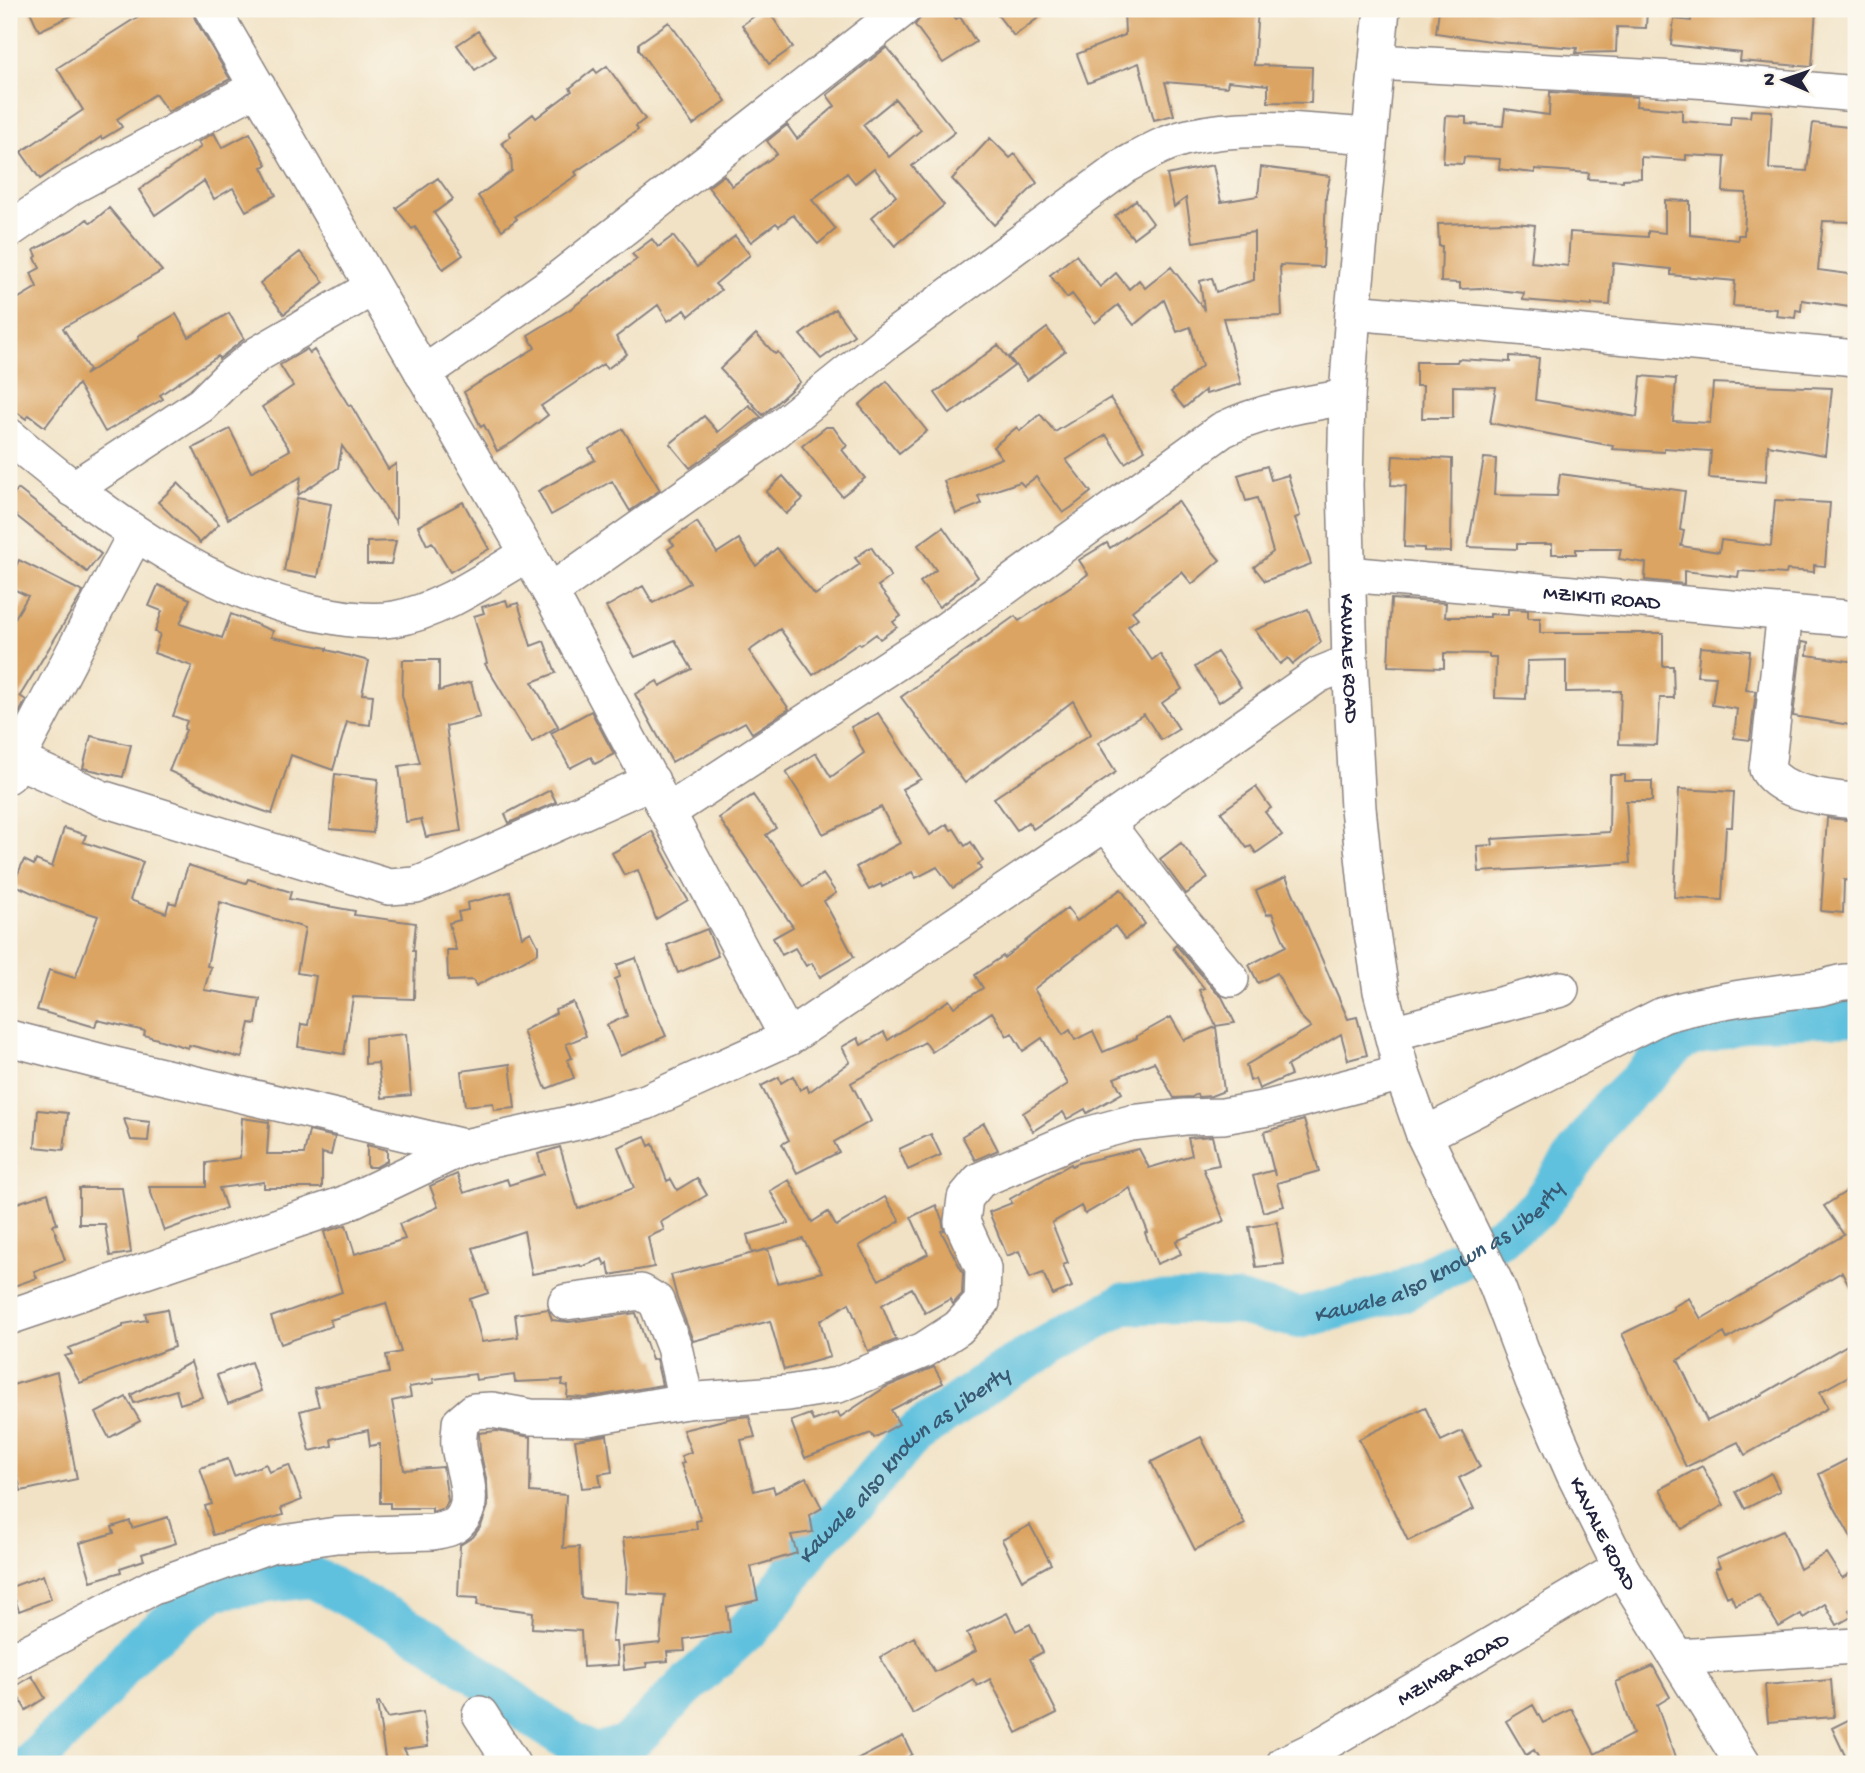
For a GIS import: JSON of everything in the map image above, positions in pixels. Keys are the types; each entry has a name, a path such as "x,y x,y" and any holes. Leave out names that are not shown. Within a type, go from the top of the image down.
{"street":[{"path":"212,9 550,592 788,1038"},
{"path":"423,374 556,281 903,9"},
{"name":"KAWALE ROAD","path":"1382,9 1347,397 1346,573 1358,808 1369,913 1381,991 1402,1073 1424,1135 1497,1286"},
{"path":"1377,62 1711,81 1856,94"},
{"path":"9,230 72,187 258,86"},
{"path":"550,592 759,444 886,342 1124,166 1186,137 1219,132 1252,129 1370,136"},
{"path":"73,489 201,405 229,377 258,354 372,288"},
{"path":"1353,312 1856,358"},
{"path":"668,813 946,630 1222,430 1267,413 1347,397"},
{"path":"9,436 73,489 135,535 208,577 293,608 362,620 393,619 430,609 528,555"},
{"path":"135,535 12,763 101,798 389,887 416,884 443,874 652,781"},
{"name":"MZIKITI ROAD","path":"1346,573 1856,620"},
{"path":"1785,613 1767,769 1772,779 1812,796 1856,801"},
{"path":"9,1317 344,1204 464,1146 578,1122 646,1102 788,1038 1318,676 1350,662"},
{"path":"1106,823 1171,908 1231,979"},
{"path":"1424,1135 1663,1015 1734,998 1856,983"},
{"path":"1392,1033 1561,989"},
{"path":"9,1038 464,1146"},
{"path":"9,1662 153,1587 270,1545 335,1535 433,1532 448,1529 459,1522 467,1507 468,1487 458,1444 460,1423 474,1411 492,1410 531,1417 588,1418 687,1401 788,1393 838,1385 924,1350 958,1328 982,1302 984,1268 962,1222 965,1198 980,1180 1083,1136 1130,1123 1223,1116 1257,1110 1402,1073"},
{"name":"KAVALE ROAD","path":"1497,1286 1533,1381 1574,1474 1621,1569 1743,1764"},
{"path":"566,1302 641,1292 656,1301 674,1347 687,1401"},
{"name":"MZIMBA ROAD","path":"1284,1764 1315,1749 1621,1569"},
{"path":"1677,1657 1856,1646"},
{"path":"480,1714 512,1764"}],"building":[{"path":"29,9 85,9 39,31"},
{"path":"150,9 192,9 195,19 230,79 168,112 155,94 117,119 122,127 102,139 101,137 40,179 21,152 83,110 57,68"},
{"path":"767,9 793,47 769,64 742,25"},
{"path":"923,9 949,9 956,19 960,17 976,42 943,63 915,25"},
{"path":"993,9 1050,9 1014,36"},
{"path":"1124,9 1258,9 1254,65 1312,67 1311,103 1268,102 1268,85 1228,81 1227,87 1165,82 1174,115 1154,120 1139,63 1088,83 1077,54 1125,35"},
{"path":"1439,9 1647,9 1646,28 1617,27 1616,52 1576,53 1577,48 1497,42 1436,33"},
{"path":"1692,9 1816,9 1812,67 1740,61 1741,53 1671,45 1674,19 1691,21"},
{"path":"669,22 726,101 693,125 639,50 639,43"},
{"path":"478,31 496,56 475,70 457,45"},
{"path":"887,47 955,132 912,166 944,205 895,246 871,218 896,196 874,168 855,183 847,173 812,200 836,229 818,244 793,215 779,226 776,223 751,242 708,187 724,175 732,186 777,154 767,141 787,125 797,139 835,106 827,95","holes":["895,99 921,130 889,157 863,125"]},
{"path":"607,66 645,119 636,126 638,130 515,216 517,219 502,230 478,196 512,171 511,156 502,143 511,136 509,133 533,114 536,118 572,91 570,88 594,69 597,73"},
{"path":"1550,92 1637,97 1636,106 1682,110 1682,121 1730,125 1731,116 1750,117 1751,110 1772,111 1769,169 1807,171 1813,123 1856,128 1854,222 1823,221 1818,270 1856,275 1856,308 1802,300 1801,311 1796,310 1795,318 1776,316 1777,309 1733,306 1735,281 1671,275 1671,269 1613,263 1610,305 1523,300 1524,293 1480,288 1460,289 1460,283 1441,282 1442,246 1439,246 1438,224 1507,222 1535,225 1531,262 1568,266 1570,232 1648,237 1648,231 1665,233 1665,200 1690,201 1690,235 1738,240 1738,235 1744,235 1746,193 1723,192 1725,157 1686,155 1686,160 1641,157 1641,178 1623,181 1588,179 1589,173 1535,169 1535,173 1499,169 1500,159 1464,157 1463,164 1443,163 1446,116 1466,117 1466,124 1503,126 1505,109 1549,115"},
{"path":"214,133 222,148 250,133 267,165 262,167 276,195 246,211 233,188 214,199 204,181 155,215 139,190 201,147 198,142"},
{"path":"990,138 1010,158 1015,154 1037,183 994,225 952,179"},
{"path":"1213,165 1221,202 1258,196 1261,167 1330,176 1326,196 1323,267 1280,265 1282,316 1223,318 1241,384 1206,394 1205,390 1184,408 1171,392 1202,366 1190,327 1177,332 1164,300 1134,325 1118,305 1095,323 1072,294 1067,298 1050,275 1076,255 1100,287 1116,273 1129,289 1139,280 1145,288 1171,267 1204,309 1200,281 1212,278 1216,292 1254,280 1254,232 1193,242 1186,198 1174,207 1167,175"},
{"path":"438,178 453,199 434,213 463,255 443,269 415,227 412,229 396,208"},
{"path":"1136,200 1153,223 1133,238 1115,216"},
{"path":"109,208 162,271 63,328 89,370 85,375 139,339 138,336 176,314 189,337 229,313 244,339 219,359 218,356 160,395 163,399 105,432 78,384 45,427 29,415 26,419 9,406 9,336 15,332 9,320 9,304 37,287 31,273 40,268 34,250 76,228 87,219 91,223"},
{"path":"673,236 697,267 735,236 750,255 715,284 721,290 689,316 685,310 668,321 658,305 616,337 627,354 607,369 603,364 541,406 548,415 497,451 484,425 481,427 464,392 535,348 528,335 569,310 637,259 632,254 652,239 658,247"},
{"path":"300,252 324,282 284,314 260,283"},
{"path":"835,309 854,335 821,359 800,335"},
{"path":"1047,328 1065,351 1027,380 1009,357"},
{"path":"756,334 775,354 778,352 800,382 763,415 720,369"},
{"path":"998,345 1014,366 950,414 935,393"},
{"path":"307,349 310,353 314,350 349,406 351,405 388,469 396,464 396,522 342,446 338,468 298,495 301,477 228,519 193,448 230,429 251,472 290,450 262,407 293,386 280,365"},
{"path":"1510,356 1539,358 1535,400 1637,417 1641,376 1676,379 1673,421 1710,423 1713,383 1832,388 1825,455 1768,445 1766,482 1709,478 1711,451 1612,449 1613,446 1490,423 1496,387 1453,386 1453,418 1422,418 1423,386 1416,386 1416,362 1457,362 1458,359 1510,362"},
{"path":"887,381 927,431 899,453 859,405"},
{"path":"1110,398 1145,450 1125,463 1106,435 1066,460 1091,492 1072,507 1063,513 1036,477 1024,486 1020,482 978,496 981,504 956,514 944,481 1002,458 993,447 1017,427 1020,431 1040,414 1055,432"},
{"path":"749,405 761,417 690,468 670,444 704,416 718,432"},
{"path":"826,427 833,427 847,446 842,450 865,478 842,496 802,446"},
{"path":"623,429 660,490 630,511 612,481 551,515 538,491 595,460 589,449"},
{"path":"1393,456 1452,459 1451,552 1404,547 1406,486 1391,485"},
{"path":"1484,458 1496,459 1494,495 1557,496 1560,474 1685,491 1680,530 1684,531 1681,546 1719,552 1721,540 1771,546 1775,500 1830,503 1825,566 1814,565 1814,572 1787,570 1786,574 1739,571 1738,577 1684,571 1684,584 1645,580 1646,563 1619,559 1621,549 1576,549 1576,554 1552,554 1552,544 1517,544 1517,549 1468,547"},
{"path":"1267,466 1271,480 1288,475 1300,516 1295,518 1311,564 1265,581 1254,567 1273,552 1257,498 1246,501 1238,475"},
{"path":"783,476 803,499 786,514 766,492"},
{"path":"178,483 219,524 200,543 158,502"},
{"path":"18,489 101,554 87,572 9,510 9,500"},
{"path":"297,498 331,504 318,577 284,571"},
{"path":"1178,501 1220,560 1192,584 1182,572 1132,611 1138,618 1128,626 1152,660 1160,654 1182,689 1162,703 1179,729 1161,740 1144,714 1098,743 1116,772 1033,829 1028,822 1017,830 994,798 1091,734 1073,701 965,783 901,697 1015,616 1019,621 1083,578 1088,574 1079,560 1107,543 1110,548"},
{"path":"463,502 489,549 450,572 432,542 427,545 418,526"},
{"path":"697,522 717,553 739,539 756,566 777,548 815,595 860,564 855,558 871,547 891,577 878,586 901,616 893,622 897,627 880,639 876,634 861,645 859,643 813,675 780,629 749,651 789,709 752,733 745,722 672,762 635,694 657,681 660,686 692,669 675,640 635,657 606,607 643,586 653,603 690,583 668,549 674,545 670,540"},
{"path":"943,527 978,577 939,607 920,582 936,570 918,545"},
{"path":"396,541 391,564 367,564 367,542"},
{"path":"9,560 16,566 19,560 83,592 20,696 26,700 9,732 9,628 28,596 9,587"},
{"path":"158,585 190,599 180,624 222,638 231,614 273,631 271,637 327,648 369,661 362,694 373,695 370,725 347,722 333,770 291,755 272,814 232,800 169,771 186,730 187,721 173,716 192,666 154,653 160,634 155,632 162,611 149,606"},
{"path":"1391,599 1446,603 1445,617 1490,617 1490,614 1508,615 1508,609 1528,610 1528,618 1540,618 1540,633 1663,633 1663,666 1673,666 1674,698 1660,698 1657,745 1619,744 1621,691 1566,692 1566,660 1527,661 1526,699 1495,698 1496,657 1489,657 1489,654 1444,653 1444,668 1388,666"},
{"path":"506,600 508,606 518,603 531,646 544,641 556,673 532,682 558,726 532,742 485,664 487,663 474,616 484,613 482,607"},
{"path":"1308,609 1321,642 1293,664 1288,658 1280,664 1255,630"},
{"path":"1802,642 1808,643 1807,655 1856,662 1856,726 1793,716"},
{"path":"1700,647 1750,651 1746,690 1756,691 1750,740 1734,738 1737,709 1712,705 1716,677 1697,676"},
{"path":"1217,652 1241,687 1219,702 1195,667"},
{"path":"403,660 439,660 439,691 471,682 480,717 446,726 461,831 426,837 421,819 406,822 399,766 420,763 402,695"},
{"path":"591,711 614,754 595,764 591,757 570,768 551,733"},
{"path":"878,713 921,779 902,789 930,835 947,824 951,830 954,829 965,846 971,842 983,861 978,864 981,869 953,888 937,867 916,878 912,872 882,887 881,884 869,890 856,867 900,843 881,807 823,834 786,772 816,753 831,777 864,753 851,727"},
{"path":"91,736 131,745 123,777 83,768"},
{"path":"335,774 378,779 373,833 330,829"},
{"path":"1610,775 1625,775 1625,781 1652,781 1652,801 1626,801 1630,863 1479,872 1477,846 1493,845 1492,839 1609,832"},
{"path":"1256,787 1271,808 1265,812 1282,835 1256,853 1251,846 1247,848 1221,812"},
{"path":"1679,789 1734,792 1732,827 1726,827 1722,900 1674,897"},
{"path":"550,790 556,802 509,823 505,814"},
{"path":"753,795 776,828 766,835 803,887 823,874 836,893 824,901 854,957 820,977 812,963 806,966 795,948 782,955 773,938 793,927 719,818"},
{"path":"1827,818 1856,821 1856,881 1844,880 1843,913 1821,911"},
{"path":"64,828 86,835 83,842 143,862 130,900 166,913 169,902 176,904 188,865 246,883 248,879 291,892 289,899 355,911 354,915 416,923 413,951 414,999 353,997 344,1054 298,1047 301,1024 308,1025 316,976 297,973 305,928 220,902 207,966 211,967 204,990 260,999 256,1024 250,1023 242,1058 189,1045 188,1048 144,1035 145,1031 97,1020 95,1027 37,1010 49,970 75,978 98,916 48,900 13,884 24,860 34,865 36,860 52,867"},
{"path":"652,831 688,900 656,919 638,870 624,875 612,853"},
{"path":"1181,843 1208,878 1186,894 1160,859"},
{"path":"1286,877 1348,1019 1357,1017 1367,1055 1348,1060 1341,1034 1287,1066 1291,1075 1259,1089 1255,1079 1250,1081 1246,1065 1311,1027 1299,1015 1277,973 1258,983 1249,965 1286,946 1272,913 1267,915 1256,891"},
{"path":"1121,889 1145,924 1125,939 1115,926 1034,989 1063,1035 1070,1030 1075,1040 1093,1031 1103,1052 1137,1038 1171,1017 1184,1040 1216,1027 1224,1091 1211,1096 1198,1097 1197,1094 1174,1098 1154,1062 1114,1078 1122,1093 1087,1113 1085,1109 1067,1119 1063,1112 1033,1131 1023,1113 1068,1084 1042,1038 1023,1051 1012,1033 1007,1036 992,1012 932,1052 925,1042 851,1083 871,1121 834,1142 839,1152 797,1173 782,1144 789,1140 761,1086 779,1077 781,1083 793,1076 800,1090 807,1086 809,1092 850,1062 842,1047 858,1038 861,1045 884,1032 888,1040 949,1000 954,1007 983,988 975,975 1003,956 1004,958 1067,908 1077,921"},
{"path":"510,892 522,937 531,932 538,946 538,953 476,986 473,980 448,981 447,950 456,950 449,923 460,920 458,912 468,910 467,903"},
{"path":"707,929 718,956 678,973 667,945"},
{"path":"1176,945 1222,997 1235,1023 1216,1026 1199,990 1204,988 1173,948"},
{"path":"636,958 666,1036 620,1056 607,1025 627,1016 615,979 620,977 617,965"},
{"path":"573,1002 586,1036 566,1044 572,1058 567,1060 574,1078 546,1089 523,1031 556,1013 555,1009"},
{"path":"406,1034 411,1095 382,1098 378,1063 365,1064 365,1038"},
{"path":"510,1064 515,1108 494,1110 493,1103 465,1106 461,1071"},
{"path":"38,1110 68,1113 64,1150 35,1147"},
{"path":"242,1118 269,1122 267,1154 304,1154 309,1131 335,1137 331,1155 322,1153 322,1188 264,1188 264,1182 219,1188 226,1208 164,1231 149,1187 206,1187 206,1163 240,1158"},
{"path":"124,1119 150,1122 148,1141 131,1140"},
{"path":"1304,1120 1319,1171 1277,1183 1284,1206 1263,1212 1253,1176 1274,1170 1264,1132"},
{"path":"984,1123 998,1150 975,1160 962,1136"},
{"path":"931,1134 941,1155 908,1170 899,1149"},
{"path":"645,1136 649,1146 653,1144 667,1181 671,1179 677,1190 697,1178 707,1195 661,1222 664,1230 648,1237 654,1267 610,1275 608,1263 605,1265 602,1259 581,1267 580,1265 532,1274 524,1231 473,1248 488,1293 470,1299 482,1342 518,1337 515,1314 548,1309 552,1320 569,1322 636,1313 652,1360 656,1359 662,1385 586,1398 567,1397 568,1386 562,1385 563,1380 515,1382 514,1375 476,1380 475,1374 433,1379 434,1383 409,1387 411,1397 392,1401 404,1470 443,1467 448,1501 444,1508 432,1512 432,1508 390,1508 390,1503 380,1503 380,1444 370,1446 368,1430 331,1439 332,1446 310,1451 300,1411 319,1406 314,1388 389,1373 386,1355 401,1352 386,1303 330,1320 332,1326 281,1344 271,1317 342,1292 324,1232 346,1225 355,1254 405,1239 399,1224 438,1207 430,1186 457,1174 464,1193 507,1179 509,1185 544,1174 538,1154 560,1147 578,1209 634,1188 618,1147"},
{"path":"1212,1136 1219,1165 1203,1168 1224,1221 1176,1241 1181,1254 1157,1264 1145,1233 1148,1232 1130,1188 1085,1214 1081,1206 1052,1223 1068,1263 1063,1265 1072,1287 1053,1295 1043,1273 1030,1278 1019,1251 1007,1256 989,1212 1012,1203 1010,1199 1071,1164 1072,1166 1139,1149 1149,1168 1192,1155 1188,1138"},
{"path":"367,1145 387,1150 387,1161 376,1167 367,1167"},
{"path":"789,1180 812,1222 828,1212 836,1226 885,1197 900,1221 859,1246 879,1280 928,1254 911,1217 936,1205 942,1219 944,1230 941,1231 963,1273 962,1294 953,1304 950,1299 925,1313 912,1288 882,1305 896,1340 868,1351 849,1303 820,1321 830,1357 784,1370 770,1321 693,1341 671,1275 768,1249 777,1283 822,1272 803,1239 752,1253 747,1235 789,1223 770,1191"},
{"path":"1856,1185 1856,1298 1842,1272 1727,1339 1724,1333 1678,1360 1707,1421 1759,1396 1856,1340 1856,1372 1820,1392 1828,1408 1745,1455 1738,1442 1686,1467 1622,1334 1674,1309 1673,1307 1689,1298 1701,1319 1844,1235 1824,1206"},
{"path":"79,1188 122,1188 131,1253 110,1256 105,1224 79,1224"},
{"path":"48,1193 57,1224 53,1225 65,1260 34,1271 37,1278 14,1286 9,1271 9,1208"},
{"path":"1277,1222 1284,1264 1256,1267 1249,1227"},
{"path":"167,1309 174,1347 80,1383 65,1356 72,1354 69,1348 123,1327 123,1324 147,1320 145,1313"},
{"path":"191,1362 202,1397 180,1404 176,1390 134,1403 131,1395"},
{"path":"251,1362 261,1391 228,1404 217,1375"},
{"path":"934,1367 943,1383 891,1410 899,1424 874,1438 871,1433 805,1458 791,1421 810,1414 813,1421 838,1412 840,1417 886,1387"},
{"path":"57,1372 77,1479 21,1491 14,1462 9,1463 9,1386"},
{"path":"126,1397 140,1421 109,1438 96,1413"},
{"path":"1425,1407 1441,1441 1462,1431 1480,1467 1459,1478 1474,1509 1408,1541 1359,1439"},
{"path":"749,1416 755,1437 741,1440 754,1491 773,1486 775,1493 806,1477 822,1508 810,1515 813,1532 791,1535 797,1553 751,1567 758,1600 727,1607 730,1632 684,1639 685,1651 667,1652 668,1661 646,1663 647,1667 624,1670 622,1647 660,1643 665,1595 626,1593 627,1568 623,1538 697,1529 696,1521 701,1520 681,1464 684,1463 681,1456 691,1452 683,1430"},
{"path":"497,1431 531,1437 530,1492 566,1495 563,1548 579,1547 581,1598 616,1602 612,1642 616,1642 618,1665 583,1667 581,1631 532,1628 533,1612 477,1605 478,1598 458,1597 460,1545 473,1537 481,1526 488,1506 479,1433"},
{"path":"607,1435 612,1472 599,1474 601,1486 582,1488 575,1440"},
{"path":"1201,1437 1245,1524 1195,1550 1151,1462"},
{"path":"1856,1455 1856,1546 1819,1474"},
{"path":"228,1459 234,1476 266,1464 269,1472 289,1465 302,1500 281,1508 283,1515 213,1535 205,1506 212,1504 200,1468"},
{"path":"1702,1466 1724,1505 1682,1529 1660,1489"},
{"path":"1771,1473 1780,1491 1745,1509 1736,1492"},
{"path":"168,1517 176,1543 142,1554 144,1560 120,1568 121,1572 91,1581 80,1543 114,1533 112,1527 130,1521 132,1528"},
{"path":"1030,1525 1051,1564 1022,1580 1002,1540"},
{"path":"1783,1530 1800,1569 1826,1553 1842,1578 1856,1570 1856,1606 1849,1610 1853,1616 1837,1625 1825,1604 1803,1618 1801,1614 1779,1627 1759,1595 1735,1605 1731,1595 1727,1597 1715,1569 1720,1567 1716,1559"},
{"path":"43,1575 51,1599 19,1611 11,1587"},
{"path":"1007,1613 1016,1631 1030,1624 1043,1652 1030,1659 1057,1713 1017,1733 990,1679 977,1686 973,1679 913,1714 880,1657 914,1637 935,1672 976,1651 967,1633"},
{"path":"1653,1666 1670,1697 1657,1705 1677,1764 1542,1764 1534,1750 1526,1755 1506,1721 1533,1705 1543,1723 1572,1709 1595,1754 1633,1734 1616,1682"},
{"path":"32,1676 45,1698 26,1710 13,1688"},
{"path":"1831,1680 1834,1717 1768,1722 1765,1685"},
{"path":"379,1702 387,1718 423,1712 428,1746 404,1749 412,1764 386,1764"},
{"path":"1856,1716 1856,1764 1849,1764 1832,1728"},
{"path":"903,1736 912,1754 908,1757 912,1764 849,1764"}],"waterway":[{"name":"Kawale also known as Liberty","path":"31,1764 90,1704 140,1645 214,1589 311,1577 431,1640 539,1721 593,1755 627,1745 762,1616 815,1541 858,1500 908,1439 1001,1373 1123,1304 1235,1303 1299,1318 1401,1292 1501,1236 1537,1209 1612,1107 1683,1038 1759,1018 1856,1015"}]}
